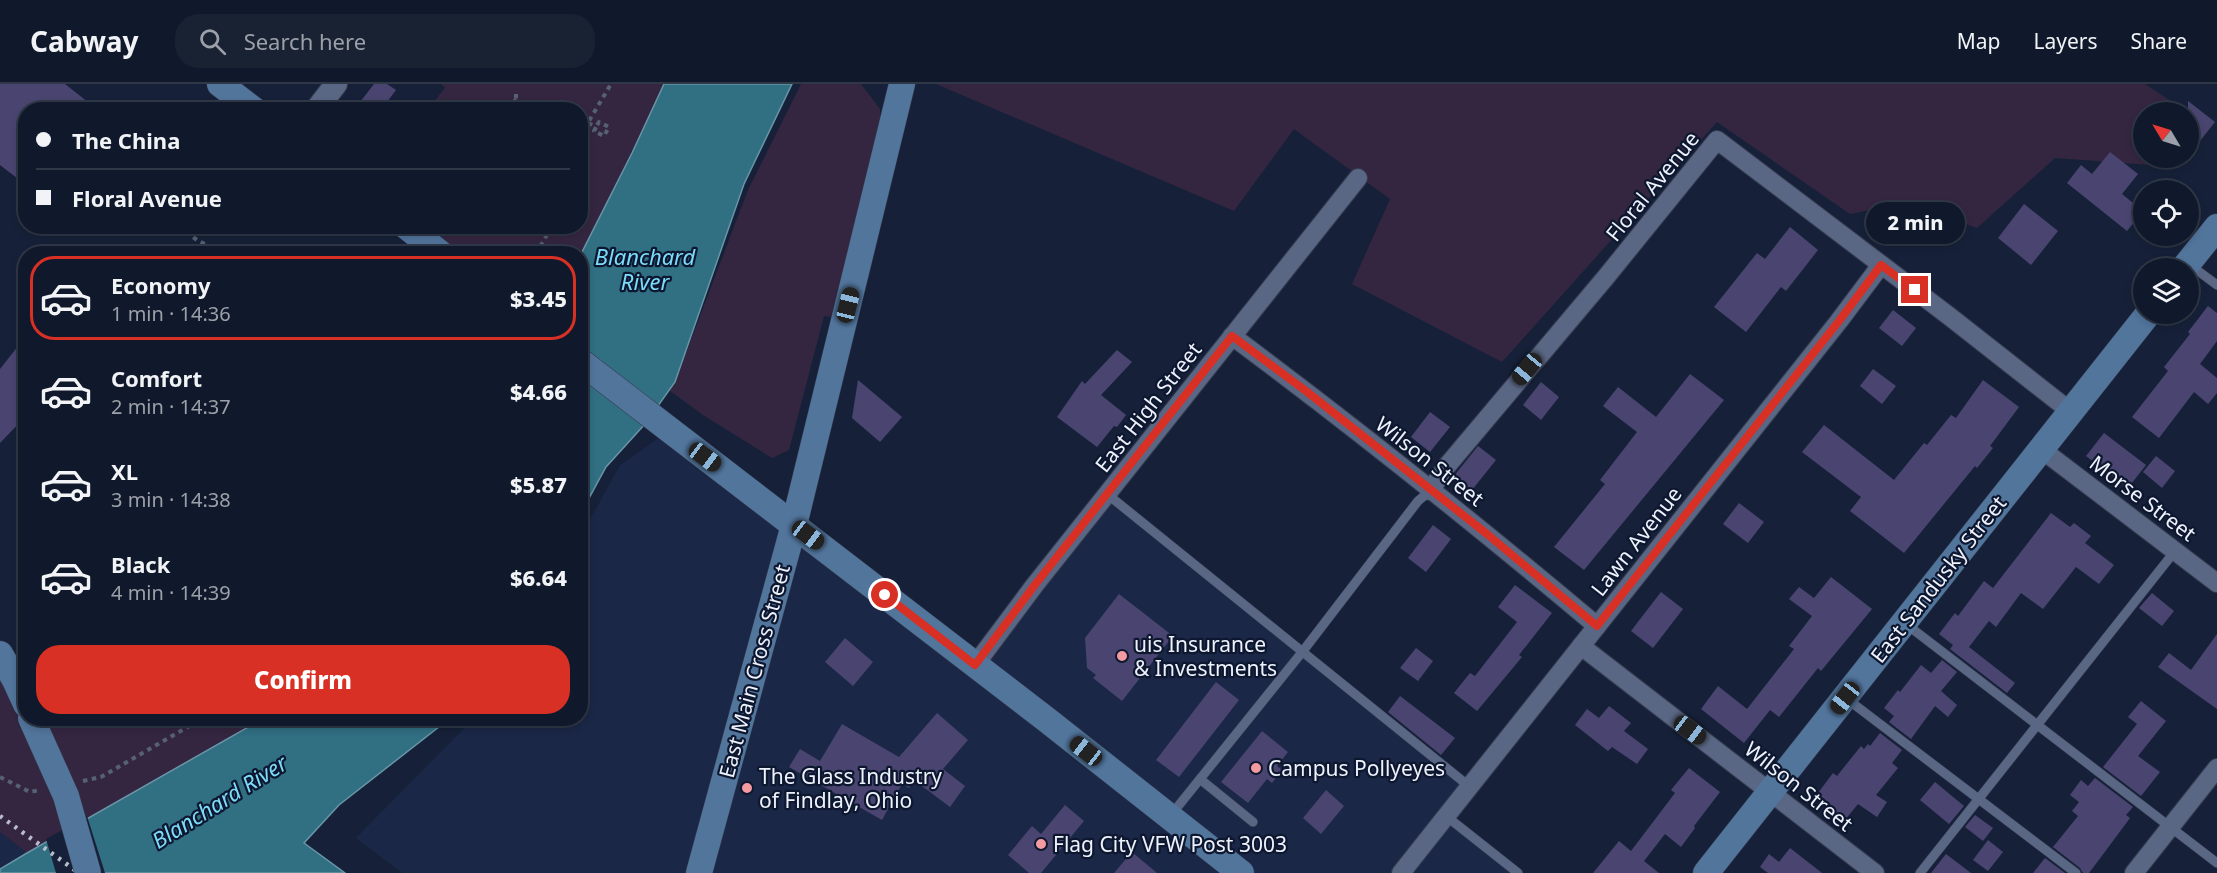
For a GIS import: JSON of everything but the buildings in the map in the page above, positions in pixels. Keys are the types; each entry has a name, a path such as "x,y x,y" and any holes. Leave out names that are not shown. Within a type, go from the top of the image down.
{"main road":[{"path":"220,84 244,102"},
{"name":"East Main Cross Street","path":"699,873 794,525 902,84"},
{"path":"2192,258 2217,227"},
{"path":"416,234 431,246"},
{"name":"East Sandusky Street","path":"1706,873 2140,324"},
{"path":"588,367 1241,873"},
{"path":"0,654 18,687"},
{"path":"35,726 66,796 88,873"}],"street":[{"path":"322,102 336,84"},
{"name":"Floral Avenue","path":"1430,490 1453,458 1606,277 1717,140 2070,411"},
{"name":"East High Street","path":"975,665 1107,494 1358,178"},
{"name":"Lawn Avenue","path":"1401,873 1881,265"},
{"name":"Wilson Street","path":"1232,336 1306,391 1487,534 1597,626"},
{"name":"Morse Street","path":"2041,449 2217,583"},
{"name":"Wilson Street","path":"1581,646 1875,873"},
{"path":"2134,873 2217,768"}],"lane":[{"path":"2199,274 2217,285"},
{"path":"1170,817 1303,651 1418,501 1430,490"},
{"path":"1107,494 1470,787"},
{"path":"1920,873 2175,551"},
{"path":"1904,622 2217,863"},
{"path":"1845,698 2076,873"},
{"path":"1200,779 1253,822"},
{"path":"1446,816 1518,873"}],"path":[{"path":"596,127 588,122 611,84"},
{"path":"189,234 209,246"},
{"path":"77,782 100,777 189,726"},
{"path":"0,777 30,792 42,790"}],"shaded area":[{"path":"441,84 729,84 588,337 588,246 432,246 415,234 588,234 588,102 434,102 445,88"},
{"path":"801,84 861,84 880,109 880,128 831,317 824,316 789,450 772,458 703,415 669,390 675,382 748,190"},
{"path":"936,84 2145,84 2172,102 2133,102 2133,164 2055,158 1977,228 1905,203 1850,214 1717,122 1502,362 1352,284 1390,199 1294,129 1234,211"},
{"path":"670,430 975,665 1107,494 1470,787 1447,816 1518,873 402,873 356,838 466,726 588,726 588,523 620,465"},
{"path":"0,654 18,698 18,726 250,726 27,853 0,832"},
{"path":"0,832 27,853 0,869"}],"water":[{"name":"Blanchard River","path":"664,84 792,84 744,184 675,382 645,424 606,467 588,500 588,246 585,246"},
{"name":"Blanchard River","path":"250,726 440,726 339,805 304,843 345,873 0,873 0,869"}],"pier":[{"path":"87,816 105,873 56,873 46,839"}],"railway":[{"path":"0,816 79,873"}],"place":[{"name":"uis Insurance & Investments","path":"1122,656"},
{"name":"Campus Pollyeyes","path":"1256,768"},
{"name":"The Glass Industry of Findlay, Ohio","path":"747,788"},
{"name":"Flag City VFW Post 3003","path":"1041,844"}],"route":[{"path":"885,595 975,665 1034,586 1232,336 1306,391 1487,534 1597,626 1881,265 1915,290"}]}
